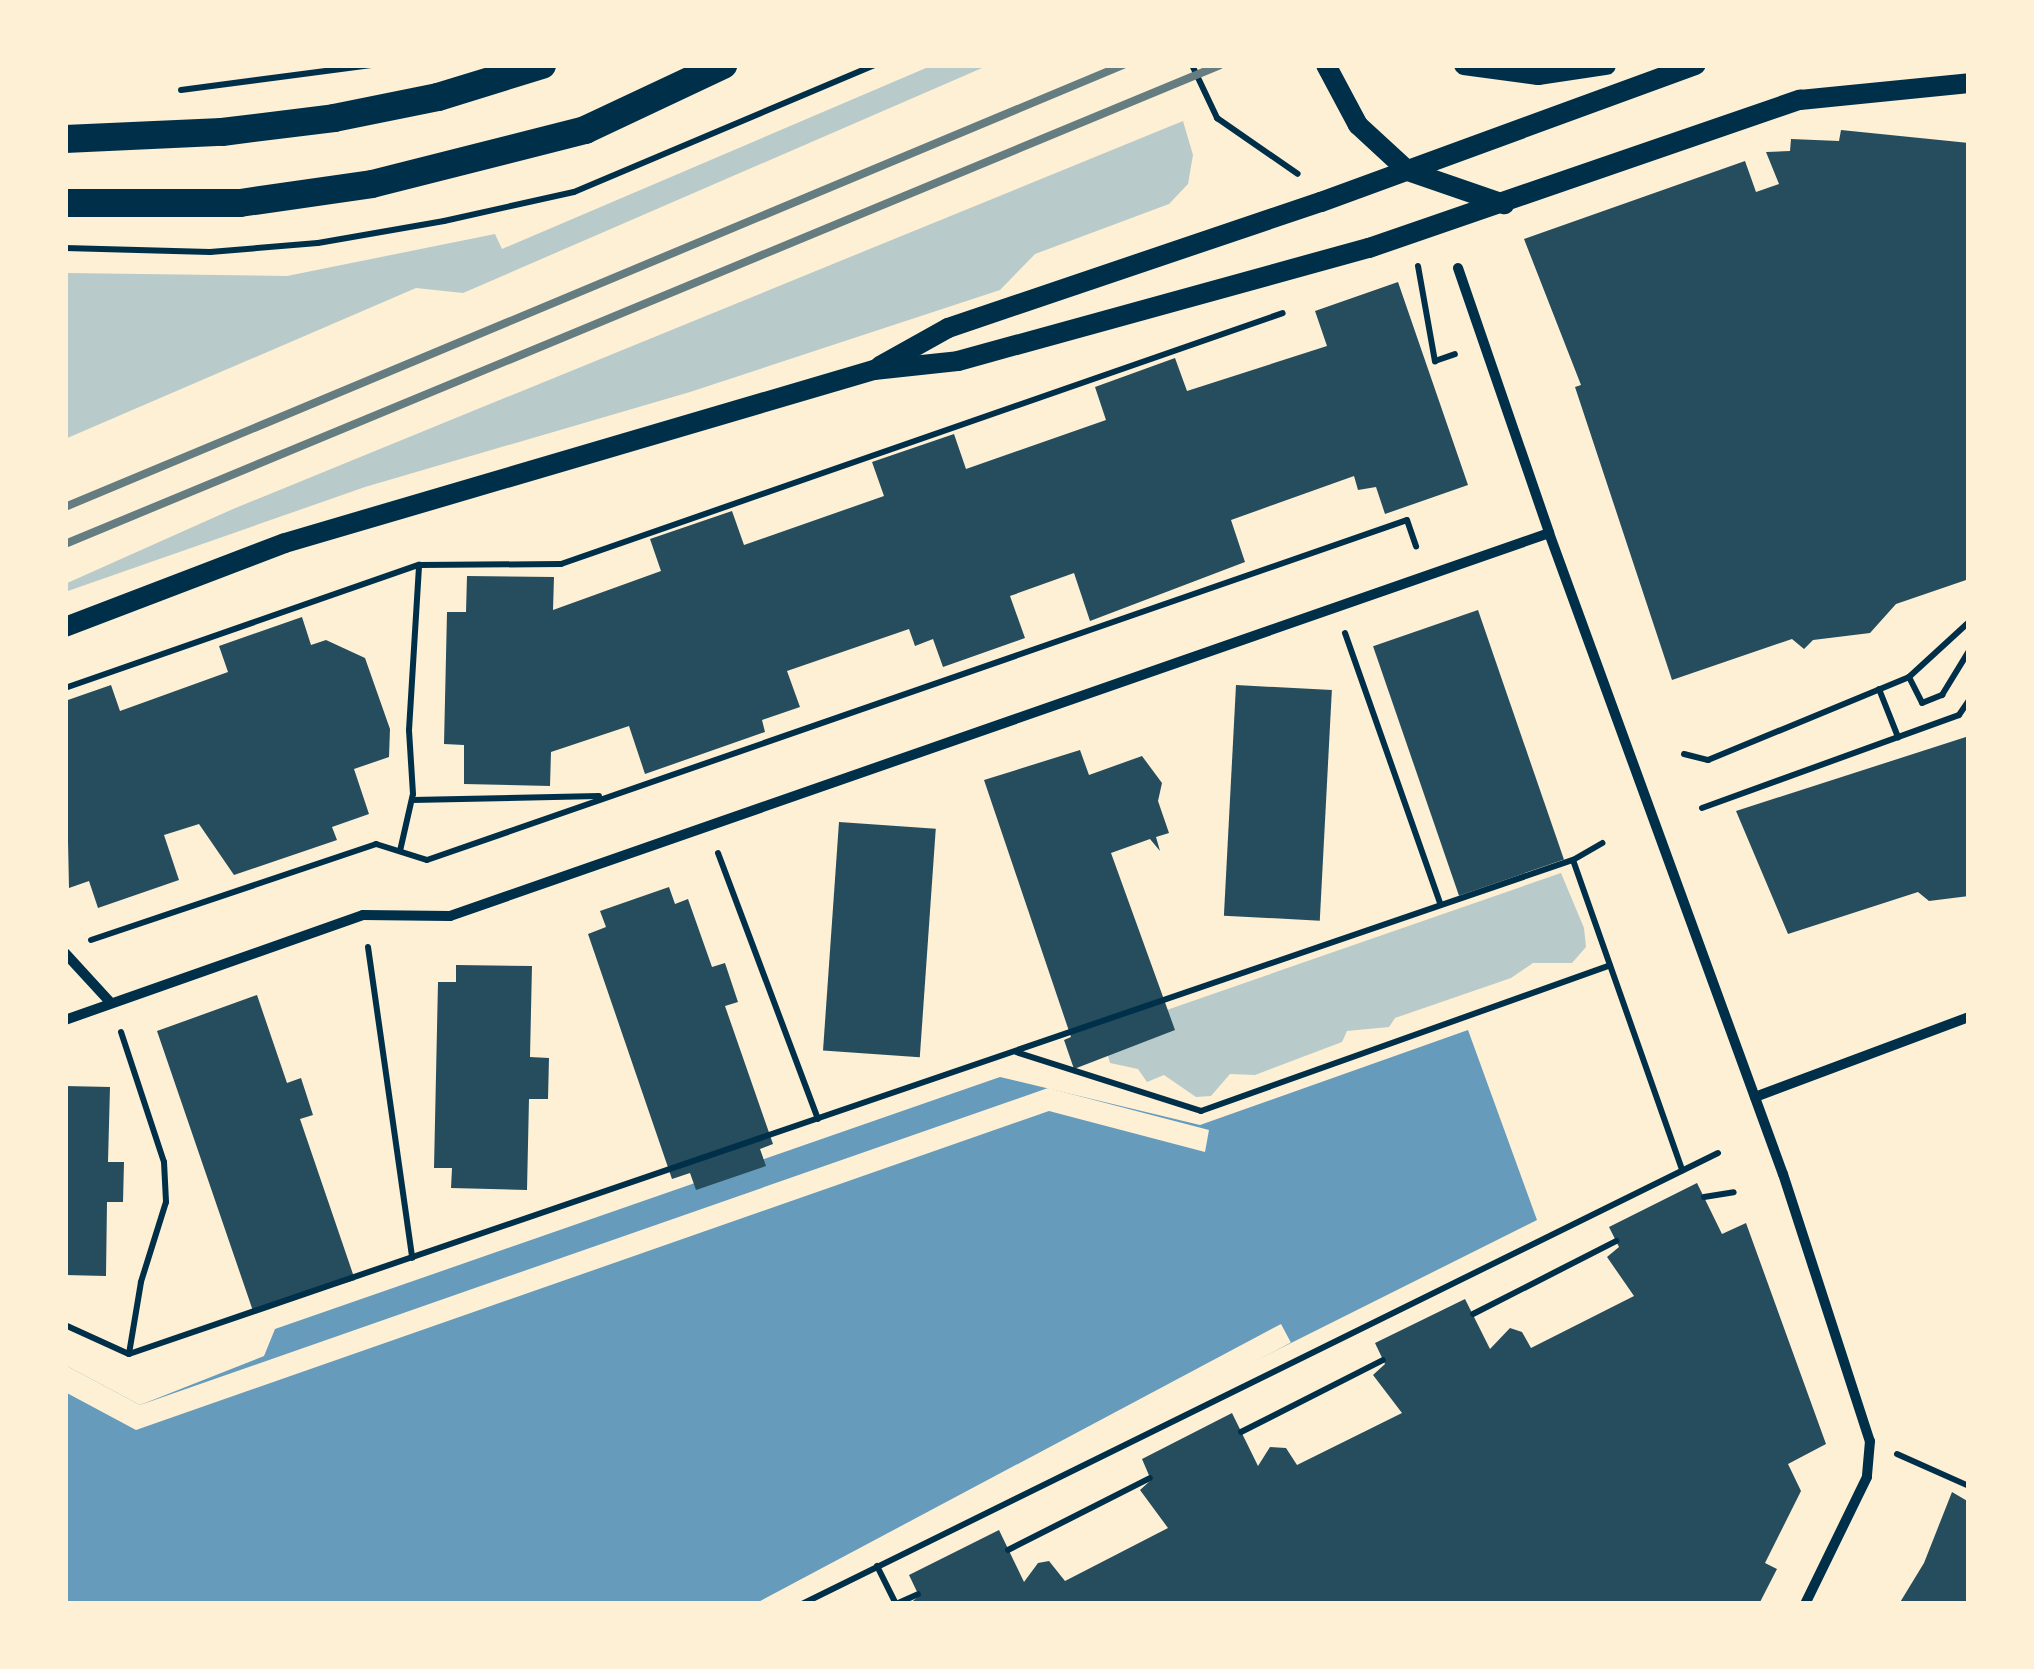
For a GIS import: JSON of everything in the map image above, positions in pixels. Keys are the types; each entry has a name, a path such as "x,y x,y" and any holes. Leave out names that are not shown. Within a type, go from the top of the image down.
{"highway":[{"path":"65,139 222,132 334,118 438,97 542,65"},
{"path":"65,203 240,202 372,184 585,130 723,65"}],"main road":[{"path":"1326,65 1358,125 1408,171 1504,204"},
{"path":"1464,65 1538,75 1606,65"},
{"path":"874,370 948,328 1408,171 1696,65"},
{"path":"65,627 286,544 874,370 958,362 1504,204 1800,100 1969,83"}],"street":[{"path":"1458,268 1549,533 1755,1097 1870,1441 1867,1476 1805,1604"},
{"path":"65,1020 363,915 450,916 1549,533"},
{"path":"65,953 112,1002"},
{"path":"1755,1097 1969,1017"}],"path":[{"path":"178,90 371,65"},
{"path":"1192,65 1217,118 1295,167 1303,183"},
{"path":"1400,272 1419,266 1435,361"},
{"path":"65,688 419,565 562,564 1288,312"},
{"path":"65,953 376,844 427,860 1407,520 1427,575"},
{"path":"400,851 411,800 419,565"},
{"path":"1336,606 1441,905"},
{"path":"1684,754 1708,760 1909,677 1969,622"},
{"path":"1909,677 1922,704 1942,695 1969,651"},
{"path":"1879,689 1898,737"},
{"path":"1702,808 1959,715 1969,700"},
{"path":"411,800 605,796"},
{"path":"708,826 818,1119"},
{"path":"65,1324 129,1354 1574,860 1603,843"},
{"path":"1574,860 1682,1170"},
{"path":"363,915 412,1258"},
{"path":"1014,1052 1201,1112 1610,965"},
{"path":"112,1002 164,1162 166,1202 141,1282 129,1354"},
{"path":"802,1604 1718,1153"},
{"path":"1704,1198 1723,1198 1734,1192"},
{"path":"1472,1314 1616,1241"},
{"path":"1241,1432 1383,1360"},
{"path":"1870,1441 1969,1486"},
{"path":"1008,1550 1150,1478"},
{"path":"877,1566 896,1604 918,1594"}],"shaded area":[{"path":"933,65 989,65 463,293 416,288 65,439 65,273 287,276 495,234 502,249"},
{"path":"1183,121 1193,155 1188,184 1169,204 1035,254 1000,290 690,392 365,487 65,592 65,584 233,509"},
{"path":"1561,873 1584,928 1586,947 1572,963 1533,963 1511,978 1395,1018 1389,1027 1347,1031 1342,1042 1255,1075 1230,1074 1211,1096 1196,1097 1164,1075 1147,1082 1138,1069 1110,1063 1103,1038 1112,1029"}],"water":[{"path":"1468,1030 1537,1220 769,1604 65,1604 65,1365 140,1405 264,1356 275,1329 1000,1077 1200,1125"}],"pier":[{"path":"1048,1088 1209,1130 1205,1152 1049,1111 136,1430 65,1392 65,1365 140,1405"},
{"path":"1281,1324 1291,1343 799,1604 754,1604"}],"building":[{"path":"1841,130 1969,143 1969,579 1896,604 1870,633 1813,640 1804,649 1792,639 1672,680 1575,387 1581,385 1524,239 1745,161 1756,192 1779,184 1766,152 1790,151 1791,139 1839,141"},
{"path":"1398,282 1468,485 1385,514 1376,487 1358,490 1354,476 1231,520 1245,562 1090,621 1074,573 1010,596 1025,638 943,667 933,639 915,646 909,629 787,671 800,707 762,720 765,732 645,774 629,726 551,752 550,786 464,784 464,745 444,744 447,612 466,612 467,576 554,577 553,610 661,571 650,539 732,511 744,545 884,496 872,462 954,434 966,469 1106,420 1095,387 1175,358 1187,391 1327,346 1315,311"},
{"path":"1478,610 1564,860 1459,896 1373,646"},
{"path":"302,617 311,645 326,640 365,658 390,729 389,757 354,769 369,814 332,827 337,840 234,875 199,824 164,835 179,880 98,908 89,881 69,888 65,701 111,685 120,711 228,672 219,646"},
{"path":"1236,685 1332,690 1320,921 1224,916"},
{"path":"1969,736 1969,896 1929,901 1918,892 1788,934 1736,811"},
{"path":"1080,750 1089,775 1142,756 1162,783 1158,801 1169,833 1156,837 1160,851 1150,839 1111,853 1175,1030 1074,1069 1064,1040 1071,1037 984,780"},
{"path":"839,822 936,829 920,1057 823,1050"},
{"path":"669,887 675,904 688,899 712,967 725,963 738,1002 725,1006 773,1144 760,1149 766,1166 696,1190 690,1173 672,1179 588,934 606,927 600,911"},
{"path":"456,965 532,966 530,1057 549,1058 548,1099 529,1099 527,1190 451,1188 452,1168 434,1168 438,982 456,982"},
{"path":"257,995 287,1083 301,1078 313,1115 300,1119 355,1280 253,1311 157,1031"},
{"path":"65,1086 110,1087 108,1162 124,1162 123,1202 107,1202 106,1276 65,1275"},
{"path":"1697,1183 1722,1234 1746,1223 1826,1444 1788,1464 1801,1491 1765,1563 1777,1569 1759,1604 909,1604 919,1596 909,1575 999,1530 1024,1582 1038,1563 1049,1561 1065,1581 1168,1528 1140,1490 1151,1480 1142,1459 1232,1413 1258,1466 1270,1447 1286,1448 1297,1465 1402,1413 1373,1375 1385,1364 1375,1343 1465,1299 1490,1349 1510,1328 1522,1332 1531,1348 1634,1296 1607,1257 1619,1247 1609,1227"},
{"path":"1952,1492 1969,1502 1969,1604 1899,1604 1924,1563"}],"railway":[{"path":"65,507 1123,65"},
{"path":"65,544 1220,65"}]}
